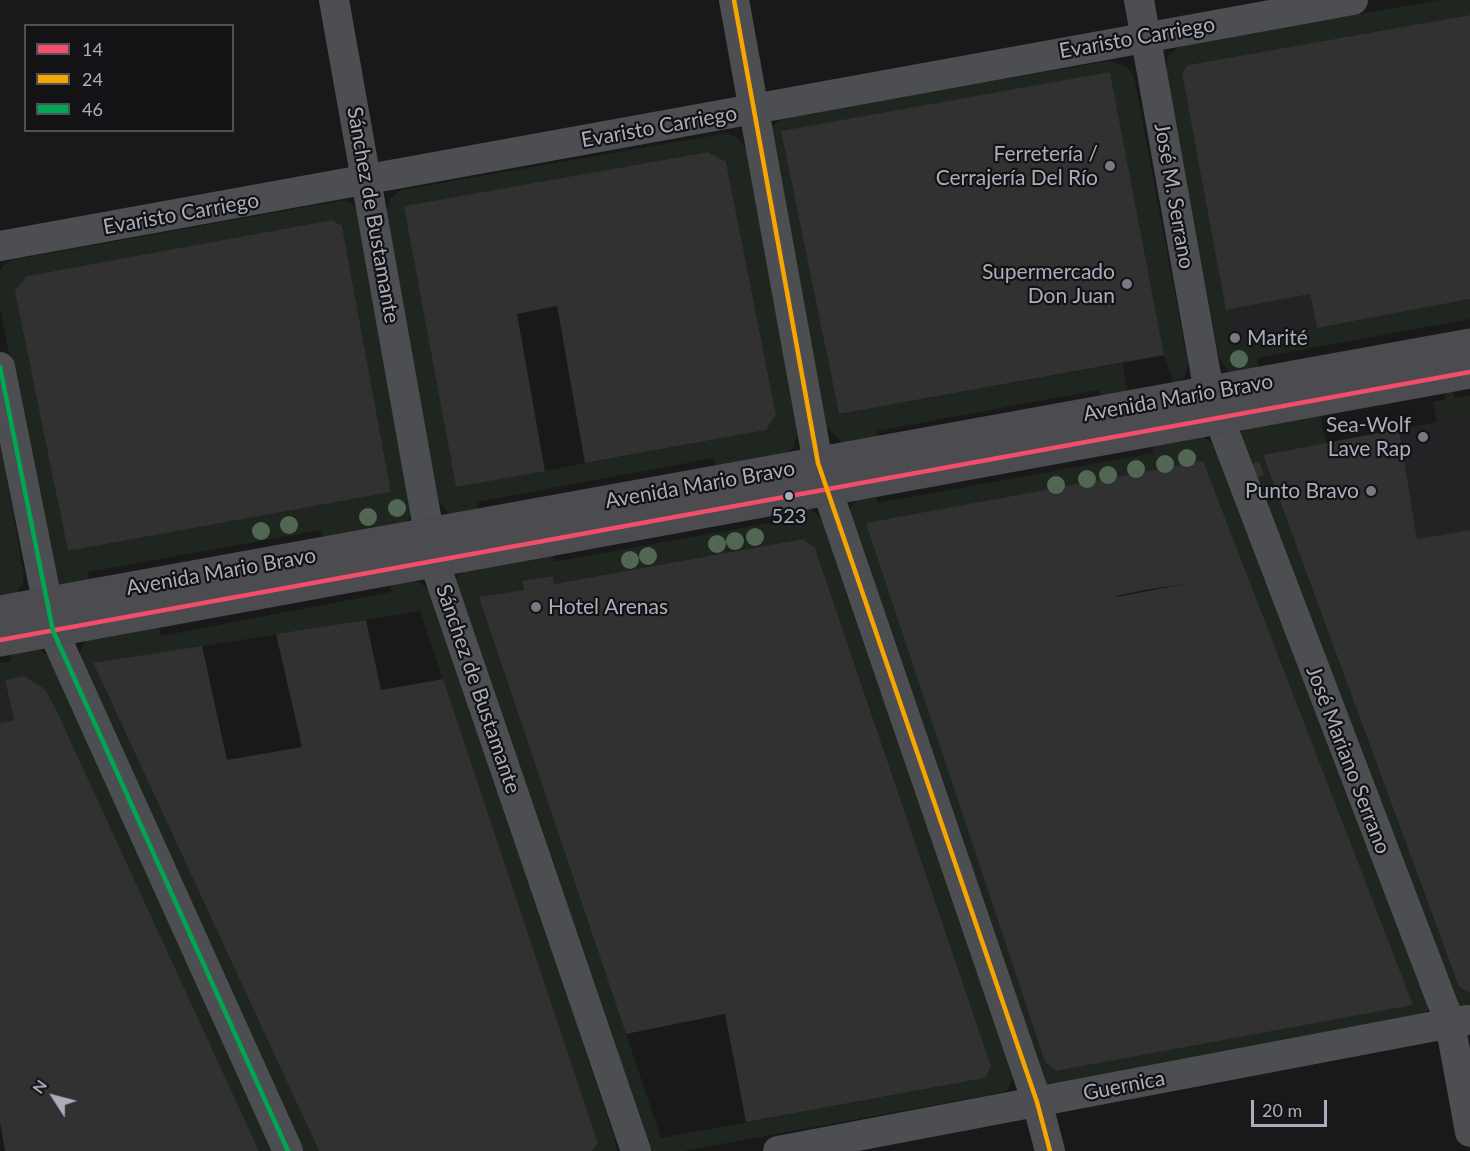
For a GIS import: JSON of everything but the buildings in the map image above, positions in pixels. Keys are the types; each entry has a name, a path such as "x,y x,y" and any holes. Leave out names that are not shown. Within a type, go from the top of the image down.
{"main road":[{"name":"Avenida Mario Bravo","path":"0,640 50,617 1213,405 1470,345"},
{"name":"Avenida Mario Bravo","path":"1213,405 1470,372"},
{"name":"Avenida Mario Bravo","path":"0,612 50,617"}],"street":[{"name":"Sánchez de Bustamante","path":"334,0 432,548 636,1151"},
{"path":"734,0 824,476 1037,1102 1050,1151"},
{"name":"José M. Serrano","path":"1139,0 1213,405"},
{"name":"Evaristo Carriego","path":"0,246 368,181 1145,36 1353,0"},
{"path":"0,368 50,617 288,1151"},
{"name":"José Mariano Serrano","path":"1213,405 1460,1022 1470,1132"},
{"name":"Guernica","path":"778,1151 1460,1022"}],"shaded area":[{"path":"1439,0 1470,0 1470,15 1188,65 1182,73 1233,344 1470,299 1470,319 1257,358 1259,369 1234,373 1229,371 1219,359 1166,70 1168,56 1180,46"},
{"path":"1110,61 1127,67 1134,76 1188,364 1185,376 1174,384 1164,355 1111,78 782,136 839,414 1123,363 1127,394 1103,398 1098,390 877,431 875,440 842,443 827,427 769,138 773,125 787,116"},
{"path":"728,133 739,139 746,149 798,430 794,446 789,452 717,469 714,458 477,502 479,512 449,514 439,502 386,212 390,199 401,190","holes":["708,152 726,162 776,415 766,430 456,487 405,206"]},
{"path":"345,200 358,208 412,511 408,520 401,527 323,541 321,530 88,572 90,584 68,588 59,583 52,574 0,307 0,271 12,260","holes":["332,220 342,226 391,492 68,551 27,276"]},
{"path":"1310,294 1317,328 1233,344 1226,310"},
{"path":"1452,391 1455,398 1470,395 1470,416 1437,423 1433,402 1445,400 1445,393"},
{"path":"1320,413 1326,443 1263,455 1459,987 1470,993 1470,1008 1454,1011 1240,436 1243,429"},
{"path":"1470,416 1470,530 1417,539 1399,429"},
{"path":"1203,436 1214,445 1430,1007 1424,1015 1043,1086 849,510 857,499 875,493 878,503 1153,453 1152,443","holes":["1203,462 1412,1005 1056,1071 1045,1062 1085,484"]},
{"path":"0,442 24,574 23,582 16,594 0,600"},
{"path":"808,507 823,520 1013,1078 1004,1092 684,1151 648,1151 456,579 462,571 552,553 554,562 786,520 785,511","holes":["803,539 815,548 991,1066 985,1078 661,1138 480,598 524,590 522,581 553,576 554,584"]},
{"path":"415,580 427,588 436,605 615,1139 617,1151 592,1151 598,1143 420,611 93,664 319,1151 298,1151 77,660 85,641 159,625 161,636 391,592 390,582"},
{"path":"36,648 53,659 277,1151 259,1151 45,689 24,676 0,681 0,663 11,661 10,651"},
{"path":"5,680 14,720 0,723 0,681"}],"transit line":[{"name":"24","path":"734,0 818,463 1037,1102 1050,1151"},
{"name":"46","path":"0,367 53,631 288,1151"},
{"name":"14","path":"0,640 1470,372"}],"place":[{"name":"Ferretería / Cerrajería Del Río","path":"1110,166"},
{"name":"Supermercado Don Juan","path":"1127,284"},
{"name":"Marité","path":"1235,338"},
{"name":"Sea-Wolf Lave Rap","path":"1423,437"},
{"name":"Punto Bravo","path":"1371,491"},
{"name":"523","path":"789,496"},
{"name":"Hotel Arenas","path":"536,607"}]}
